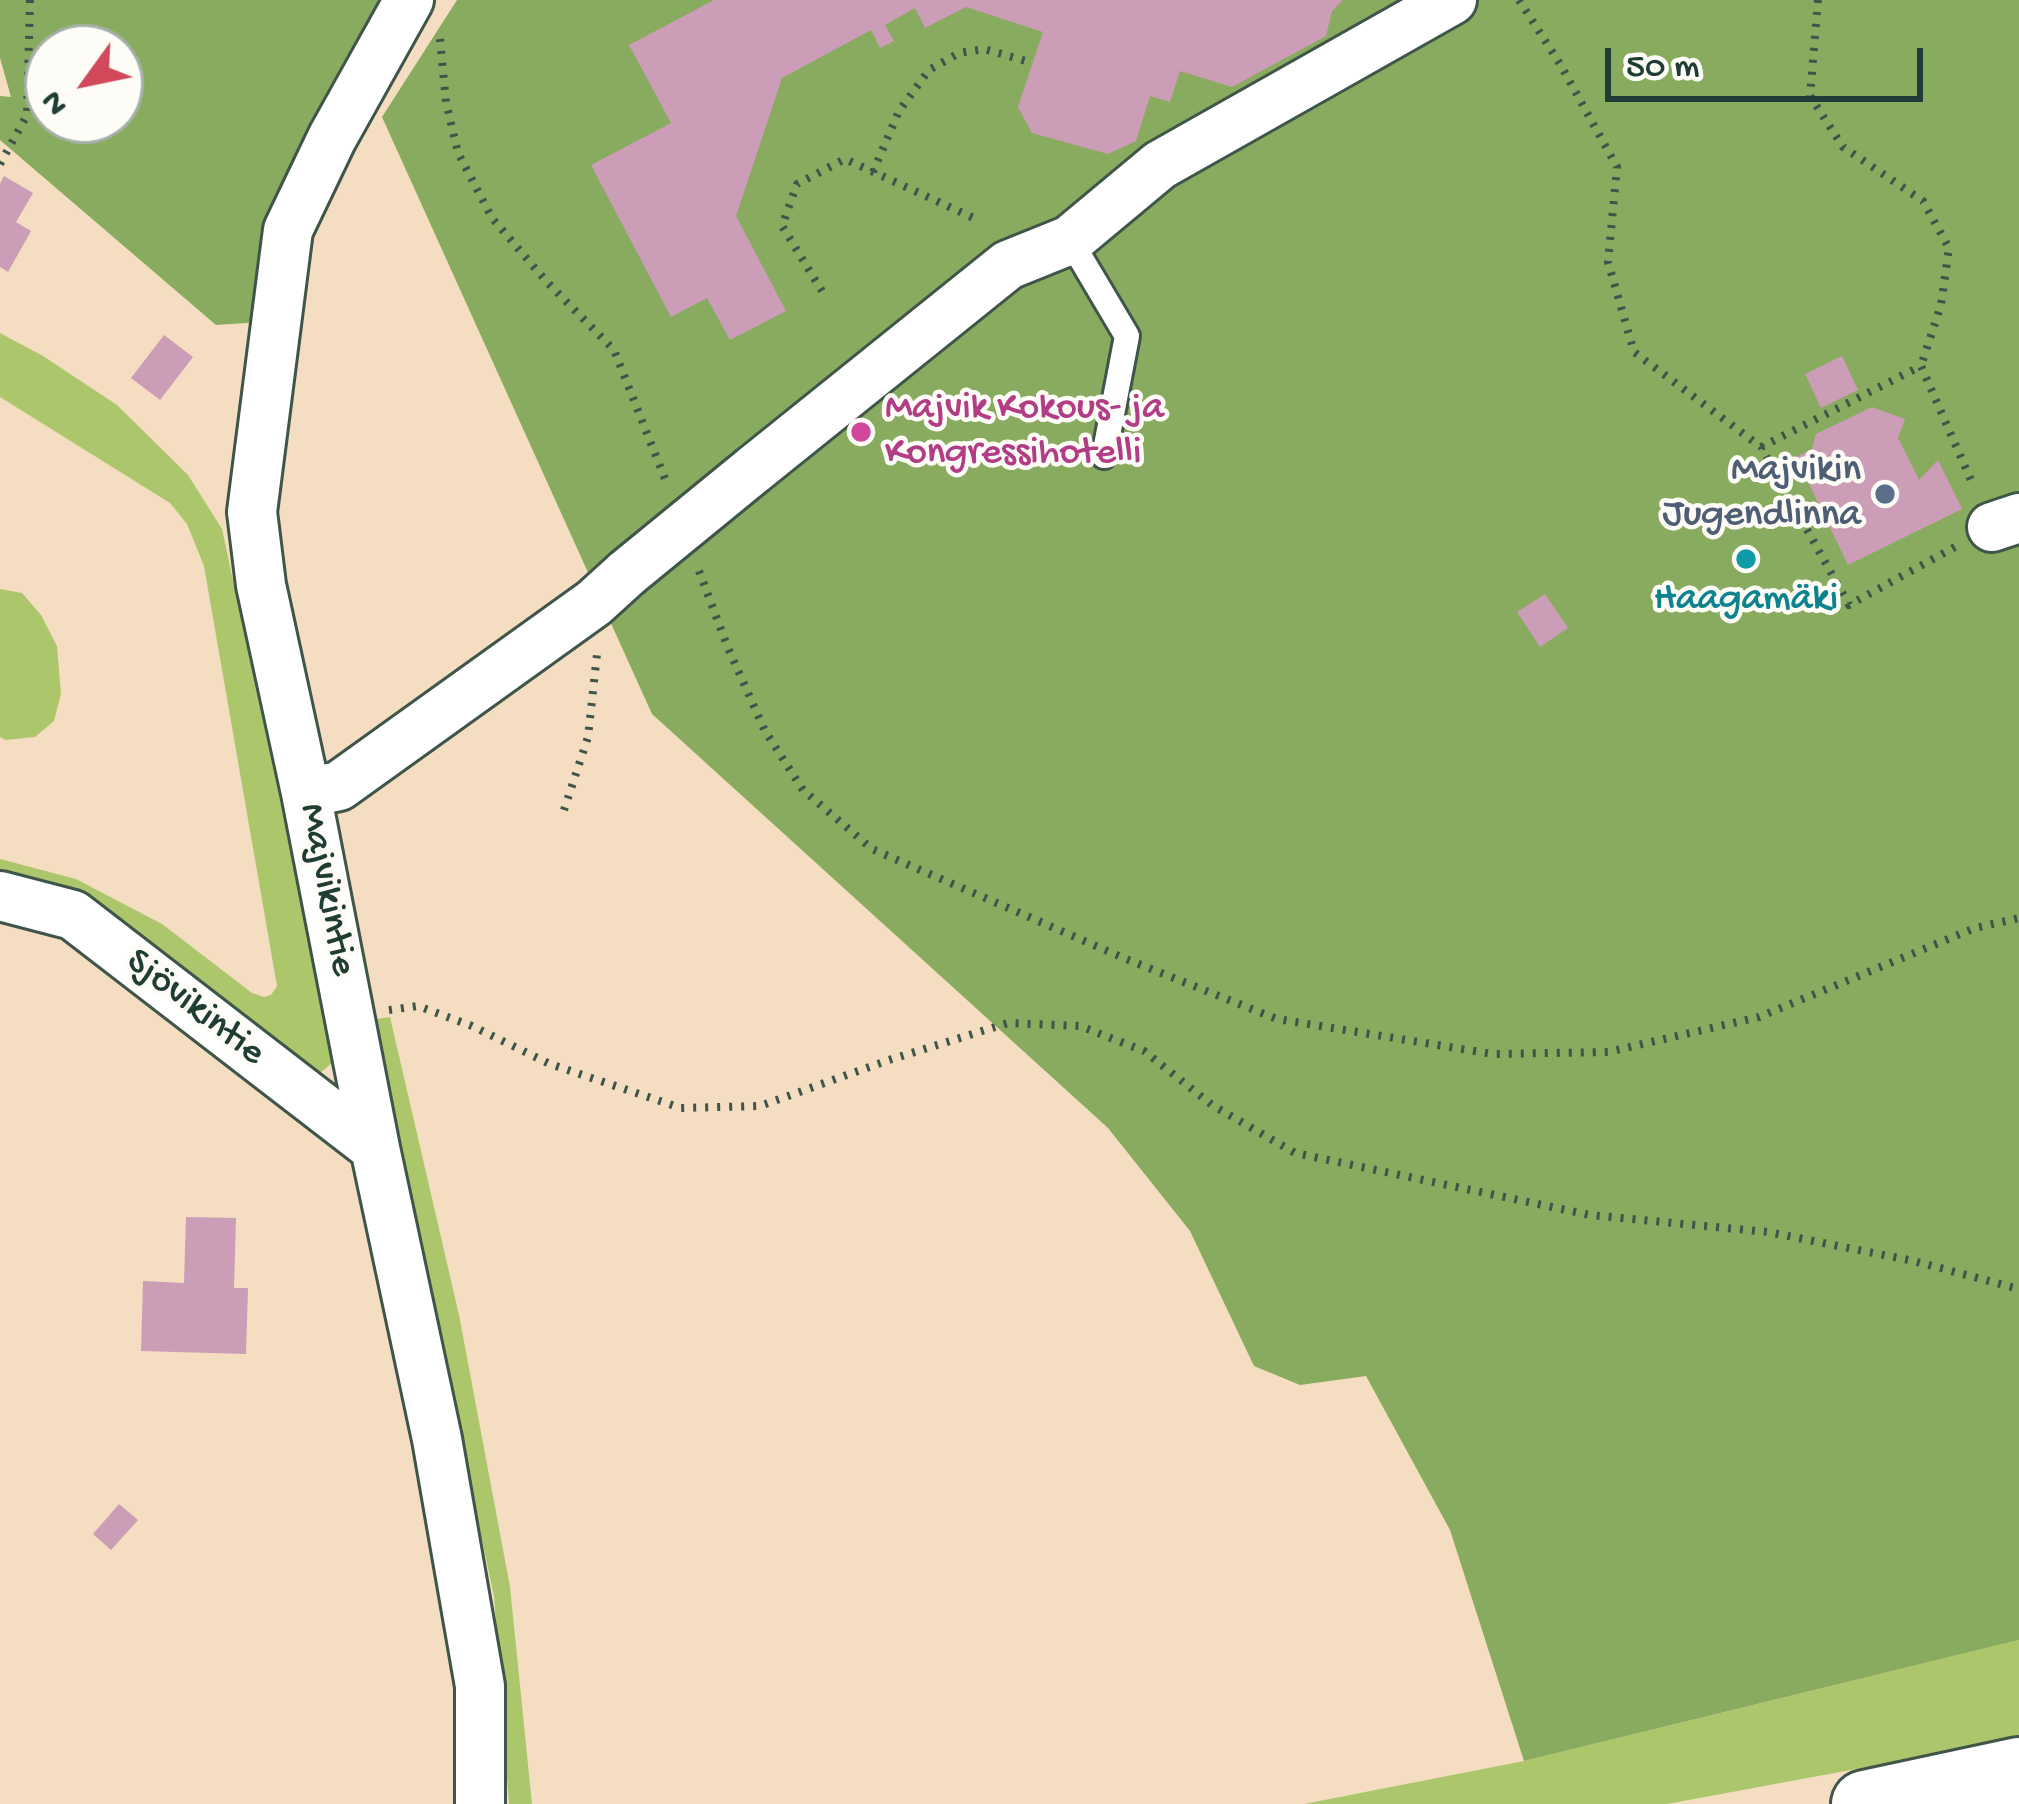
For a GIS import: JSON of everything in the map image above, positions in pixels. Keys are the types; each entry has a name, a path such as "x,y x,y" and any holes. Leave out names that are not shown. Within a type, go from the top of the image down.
{"highway":[{"path":"1865,1804 2019,1772"}],"street":[{"path":"323,789 610,588 1008,265 1070,240 1160,165 1452,0"},
{"name":"Majvikintie","path":"424,10 332,138 288,230 252,512 260,585 323,789 350,1015 437,1439 480,1686 480,1804"},
{"name":"Sjövikintie","path":"0,896 73,915 376,1148"}],"lane":[{"path":"1070,240 1127,336 1104,456"}],"path":[{"path":"0,164 27,115 30,0"},
{"path":"1519,0 1617,167 1608,262 1634,352 1761,447 1849,604 2006,522 1921,366"},
{"path":"1761,447 1921,366 1941,305 1949,248 1923,201 1843,147 1810,96 1818,0"},
{"path":"424,10 458,153 493,218 614,350 673,500"},
{"path":"872,172 899,111 929,70 959,53 985,49 1033,63"},
{"path":"822,291 782,226 797,184 845,159 976,219"},
{"path":"696,563 765,731 802,790 872,849 1276,1018 1493,1054 1608,1052 1759,1017 1975,928 2019,918"},
{"path":"565,810 588,737 601,619 610,588"},
{"path":"350,1015 418,1006 550,1064 682,1108 760,1106 1008,1023 1080,1026 1144,1051 1212,1105 1295,1154 1590,1215 1768,1232 1914,1261 2019,1289"}],"green space":[{"path":"0,0 409,0 276,321 216,325 0,140 0,96 11,97 0,58"},
{"path":"457,0 2019,0 2019,1640 1524,1761 1450,1530 1366,1376 1300,1385 1254,1366 1190,1231 1108,1128 652,714 382,117"},
{"path":"0,333 117,405 188,475 222,529 334,1054 332,1063 320,1073 308,1074 0,882 0,859 76,879 162,924 252,993 264,997 277,986 204,566 187,524 170,503 0,397"},
{"path":"0,589 22,593 41,615 57,646 61,694 54,721 35,737 0,737"},
{"path":"390,1017 459,1315 510,1587 532,1804 509,1804 494,1596 371,1020"},
{"path":"2019,1640 2019,1738 2013,1740 1667,1804 1304,1804 1524,1761"}],"building":[{"path":"714,0 1343,0 1332,11 1326,36 1232,87 1180,71 1170,102 1150,96 1136,141 1108,154 1032,133 1018,107 1043,32 966,7 925,28 915,8 885,25 894,41 880,48 871,30 782,78 736,216 786,311 730,340 707,298 671,317 591,165 671,123 629,45"},
{"path":"4,176 33,193 16,222 31,231 8,272 0,267 0,184"},
{"path":"164,335 193,357 160,400 131,378"},
{"path":"1842,356 1858,390 1821,408 1805,374"},
{"name":"Majvikin Jugendlinna","path":"1872,407 1905,419 1898,438 1919,480 1938,460 1962,509 1848,565 1796,457 1812,449 1816,434"},
{"path":"1545,594 1568,628 1540,647 1517,612"},
{"path":"186,1217 236,1218 234,1288 248,1288 246,1354 141,1351 143,1281 184,1283"},
{"path":"119,1504 138,1520 111,1550 93,1534"}],"place":[{"name":"Majvik Kokous- ja Kongressihotelli","path":"861,432"},
{"name":"Majvikin Jugendlinna","path":"1885,494"},
{"name":"Haagamäki","path":"1746,559"}]}
